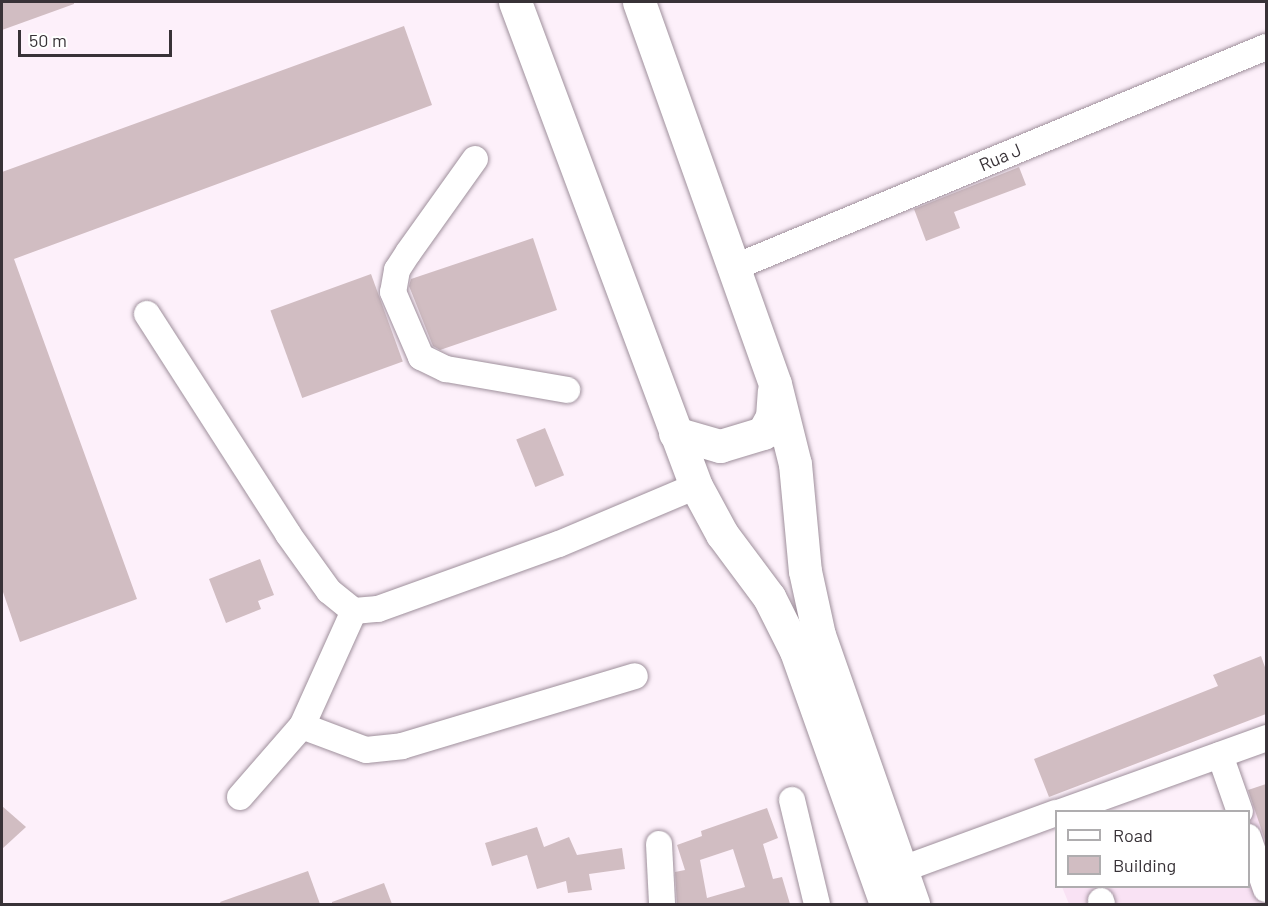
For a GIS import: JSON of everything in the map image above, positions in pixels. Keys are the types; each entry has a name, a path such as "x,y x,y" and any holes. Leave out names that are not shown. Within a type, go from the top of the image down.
{"highway":[{"path":"515,2 696,486 722,534 769,597 796,651 886,904"},
{"path":"639,2 774,384 795,464 805,571 819,634 913,904"},
{"path":"675,433 720,446 763,433 772,417 774,384"}],"street":[{"name":"Rua J","path":"733,268 1266,47"},
{"path":"475,159 397,270 393,292 421,357 446,369 567,390"},
{"path":"147,314 288,534 329,591 354,611 378,609 559,544 696,486"},
{"path":"240,796 302,726 354,611"},
{"path":"302,726 366,750 402,746 635,676"},
{"path":"1065,810 1266,738"},
{"path":"1220,755 1239,810"},
{"path":"792,800 817,904"},
{"path":"900,870 1055,813"},
{"path":"1250,843 1266,889"},
{"path":"659,844 662,904"}],"shaded area":[{"path":"1266,799 1266,904 1069,904 1062,888 1250,888 1250,810 1238,810"}],"building":[{"path":"2,2 74,2 74,4 2,30"},
{"path":"404,26 432,105 14,259 137,599 20,642 2,589 2,172"},
{"path":"1019,167 1026,185 954,212 960,228 926,241 914,209"},
{"path":"533,238 557,310 440,350 433,346 409,286 411,279"},
{"path":"371,274 403,361 302,398 270,311"},
{"path":"545,428 564,475 535,487 516,440"},
{"path":"260,559 274,595 258,601 261,609 226,623 209,579"},
{"path":"1261,656 1266,670 1266,714 1049,797 1034,759 1218,686 1213,675"},
{"path":"1266,784 1266,843 1248,790"},
{"path":"2,806 26,827 2,849"},
{"path":"767,808 778,838 763,844 773,879 782,877 790,904 677,904 675,872 685,870 677,845 702,836 701,831","holes":["733,849 745,887 707,898 700,860"]},
{"path":"537,827 544,847 569,837 577,855 622,848 625,869 589,874 592,890 568,893 566,881 537,889 527,855 492,866 485,843"},
{"path":"308,871 320,904 221,904 220,902"},
{"path":"384,883 392,904 332,904 332,902"}]}
